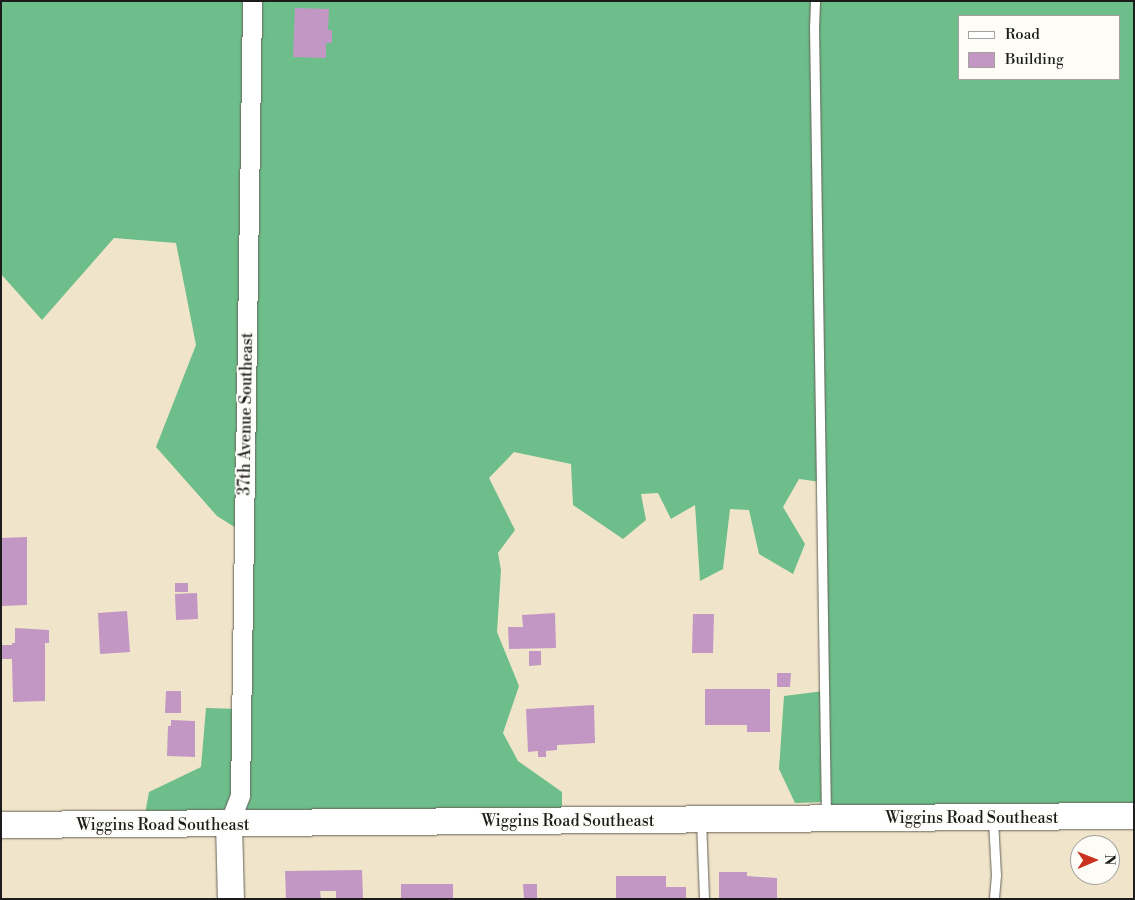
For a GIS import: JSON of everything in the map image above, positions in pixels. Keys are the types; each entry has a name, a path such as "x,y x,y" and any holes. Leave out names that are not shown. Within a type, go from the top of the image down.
{"street":[{"name":"37th Avenue Southeast","path":"229,824 240,795 252,1"},
{"name":"Wiggins Road Southeast","path":"1,825 1134,816"},
{"path":"229,824 231,899"}],"lane":[{"path":"815,1 814,65 826,819"},
{"path":"992,818 996,875 994,899"},
{"path":"701,820 704,899"}],"green space":[{"path":"1,1 1134,1 1134,816 826,819 825,802 795,803 779,769 784,696 824,691 821,482 799,479 783,507 805,544 793,574 759,554 749,510 730,509 723,569 700,581 695,505 671,519 658,493 641,494 646,520 623,539 573,505 571,464 514,452 489,478 515,530 498,553 501,570 497,632 519,686 503,733 518,761 562,792 562,821 143,825 149,792 201,767 206,708 241,709 244,533 217,516 156,447 196,345 176,243 114,238 42,320 1,274"}],"building":[{"path":"295,8 329,9 328,30 332,30 332,43 326,43 326,58 293,57"},
{"path":"27,537 27,605 1,606 1,538"},
{"path":"175,583 188,583 188,592 175,592"},
{"path":"197,593 198,619 176,620 175,594"},
{"path":"127,611 130,652 100,654 98,613"},
{"path":"555,613 556,648 509,649 508,627 523,627 522,615"},
{"path":"693,614 714,614 713,653 692,653"},
{"path":"15,628 49,630 49,643 45,643 45,701 13,702 12,659 1,659 1,645 12,645 12,643 15,643"},
{"path":"529,651 541,651 541,665 529,666"},
{"path":"777,673 791,673 790,687 777,687"},
{"path":"705,689 770,689 770,732 747,732 747,725 705,725"},
{"path":"166,691 181,691 181,713 165,713"},
{"path":"594,705 595,743 557,745 557,750 546,751 546,757 538,757 538,751 528,752 526,709"},
{"path":"171,720 195,721 195,757 167,756 168,726 171,726"},
{"path":"362,870 363,899 336,899 336,891 320,891 321,899 286,899 285,871"},
{"path":"719,872 747,872 747,876 777,878 777,899 719,899"},
{"path":"616,876 666,876 666,887 686,887 686,899 616,899"},
{"path":"401,884 453,884 453,899 401,899"},
{"path":"523,884 537,884 537,898 524,899"}]}
